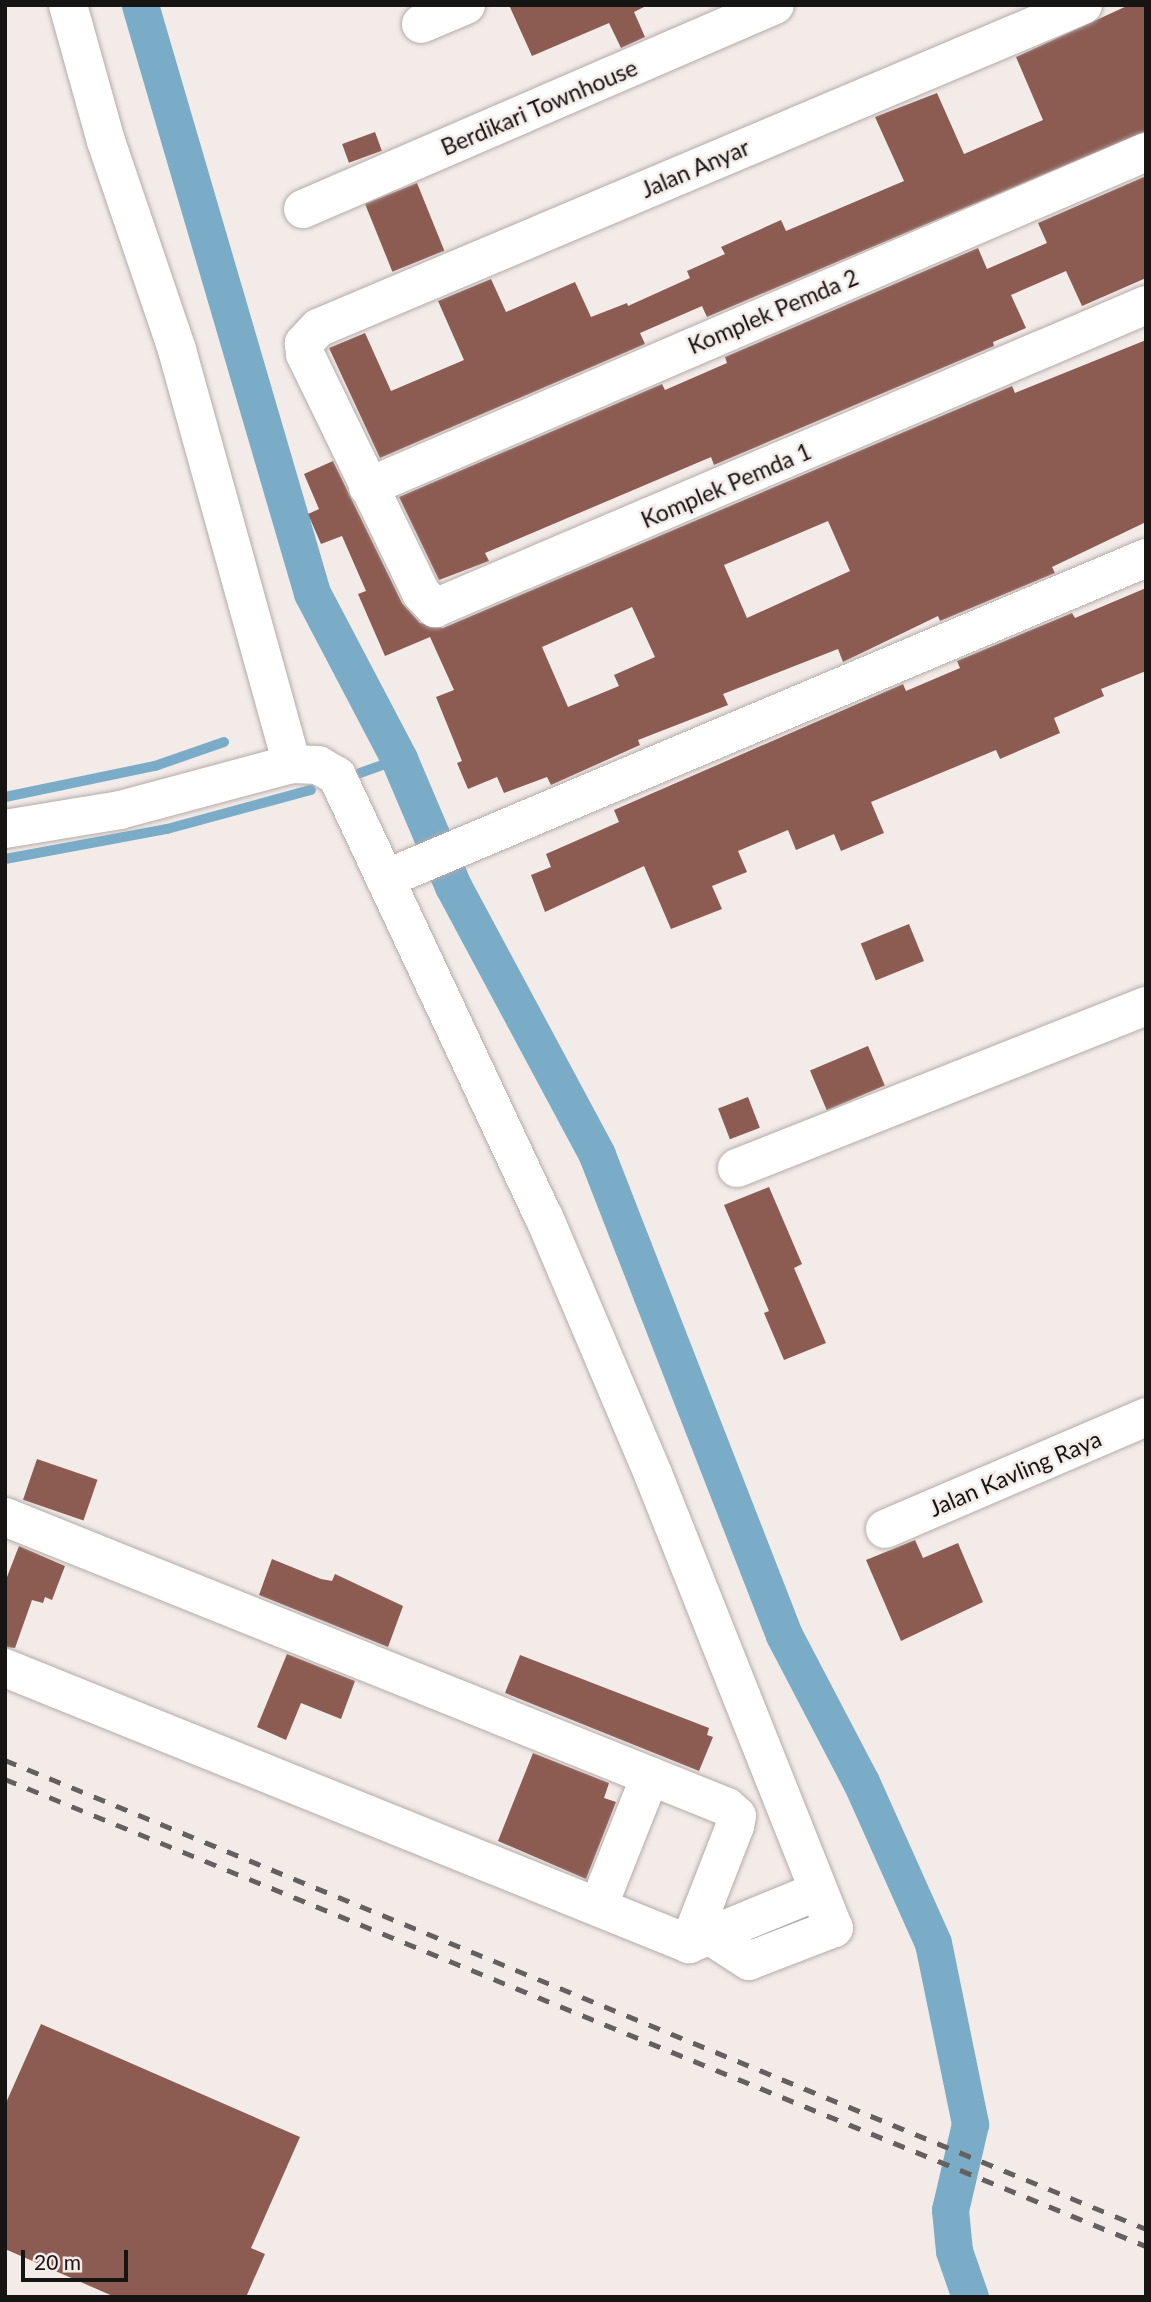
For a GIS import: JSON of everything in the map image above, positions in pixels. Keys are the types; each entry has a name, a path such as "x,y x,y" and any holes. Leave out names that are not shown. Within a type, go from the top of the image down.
{"street":[{"path":"68,5 106,141 177,350 292,764"},
{"path":"421,23 467,5"},
{"name":"Berdikari Townhouse","path":"303,209 775,5"},
{"name":"Jalan Anyar","path":"385,478 305,354 309,334 1083,5"},
{"name":"Komplek Pemda 2","path":"385,478 1146,152"},
{"name":"Komplek Pemda 1","path":"385,478 421,593 435,608 443,607 1146,305"},
{"path":"385,879 1146,558"},
{"path":"5,829 120,810 292,764 318,765 337,776 544,1217 664,1500 834,1928 749,1961 701,1940 598,1907 5,1668"},
{"path":"737,1168 1146,1006"},
{"name":"Jalan Kavling Raya","path":"885,1529 1146,1417"},
{"path":"7,1522 727,1807 737,1816 701,1940"},
{"path":"598,1907 650,1776"},
{"path":"701,1940 818,1891"}],"building":[{"path":"509,5 648,5 634,12 645,37 621,48 609,23 532,56"},
{"path":"1129,5 1146,5 1146,131 707,317 702,306 640,333 645,344 380,458 329,348 365,333 391,391 464,360 438,301 491,279 506,312 575,282 591,317 627,303 628,306 690,278 687,271 725,254 721,247 781,220 786,231 904,181 875,117 937,93 964,154 1043,120 1016,57"},
{"path":"375,132 382,151 349,163 342,144"},
{"path":"1146,176 1146,278 1082,306 1066,271 1011,295 1026,328 993,342 994,346 714,465 711,457 485,553 489,561 439,580 399,497 662,384 665,390 727,363 725,357 978,248 987,269 1047,243 1038,223"},
{"path":"417,183 444,251 392,272 365,204"},
{"path":"1146,340 1146,522 1052,567 1055,573 940,621 938,616 843,662 838,649 723,694 728,705 638,740 640,745 551,785 547,777 504,793 497,777 468,789 457,763 462,761 436,697 454,690 430,637 385,656 358,594 366,591 342,536 321,544 308,514 319,509 304,474 333,461 402,603 420,623 443,628 1012,386 1015,393","holes":["828,521 850,571 747,618 724,565","632,607 655,657 614,675 619,686 568,707 542,647"]},
{"path":"1146,588 1146,671 1101,689 1104,696 1054,718 1060,733 1000,759 996,750 871,802 884,833 841,851 834,834 796,850 788,830 738,851 747,872 712,886 722,909 671,929 644,866 545,912 531,875 551,867 546,854 619,822 614,810 903,684 906,691 960,668 957,661 1072,613 1075,618"},
{"path":"909,924 924,961 876,981 861,943"},
{"path":"868,1046 885,1086 827,1110 810,1071"},
{"path":"748,1097 760,1128 730,1139 718,1108"},
{"path":"769,1187 802,1264 794,1268 826,1343 784,1360 764,1313 769,1311 724,1205"},
{"path":"37,1459 98,1480 84,1520 23,1500"},
{"path":"915,1540 923,1558 958,1543 983,1602 901,1641 866,1560"},
{"path":"19,1546 65,1566 52,1600 45,1597 43,1603 32,1600 15,1648 5,1647 5,1582"},
{"path":"272,1559 321,1579 332,1581 335,1574 403,1606 388,1647 259,1595"},
{"path":"287,1654 355,1681 341,1719 301,1703 286,1740 257,1727"},
{"path":"520,1655 709,1728 707,1735 713,1737 699,1771 505,1693"},
{"path":"533,1753 609,1783 604,1798 616,1802 586,1879 498,1841"},
{"path":"41,2024 300,2137 251,2248 265,2254 246,2297 115,2297 5,2249 5,2105"}],"waterway":[{"path":"140,5 312,593 399,759 453,886 597,1155 784,1635 861,1782 933,1943 970,2124 950,2210 954,2251 970,2297"},
{"path":"5,797 155,766 224,742"},
{"path":"360,773 399,759"},
{"path":"5,859 167,829 311,790"}],"railway":[{"path":"5,1760 1146,2229"},
{"path":"5,1779 1146,2246"}]}
